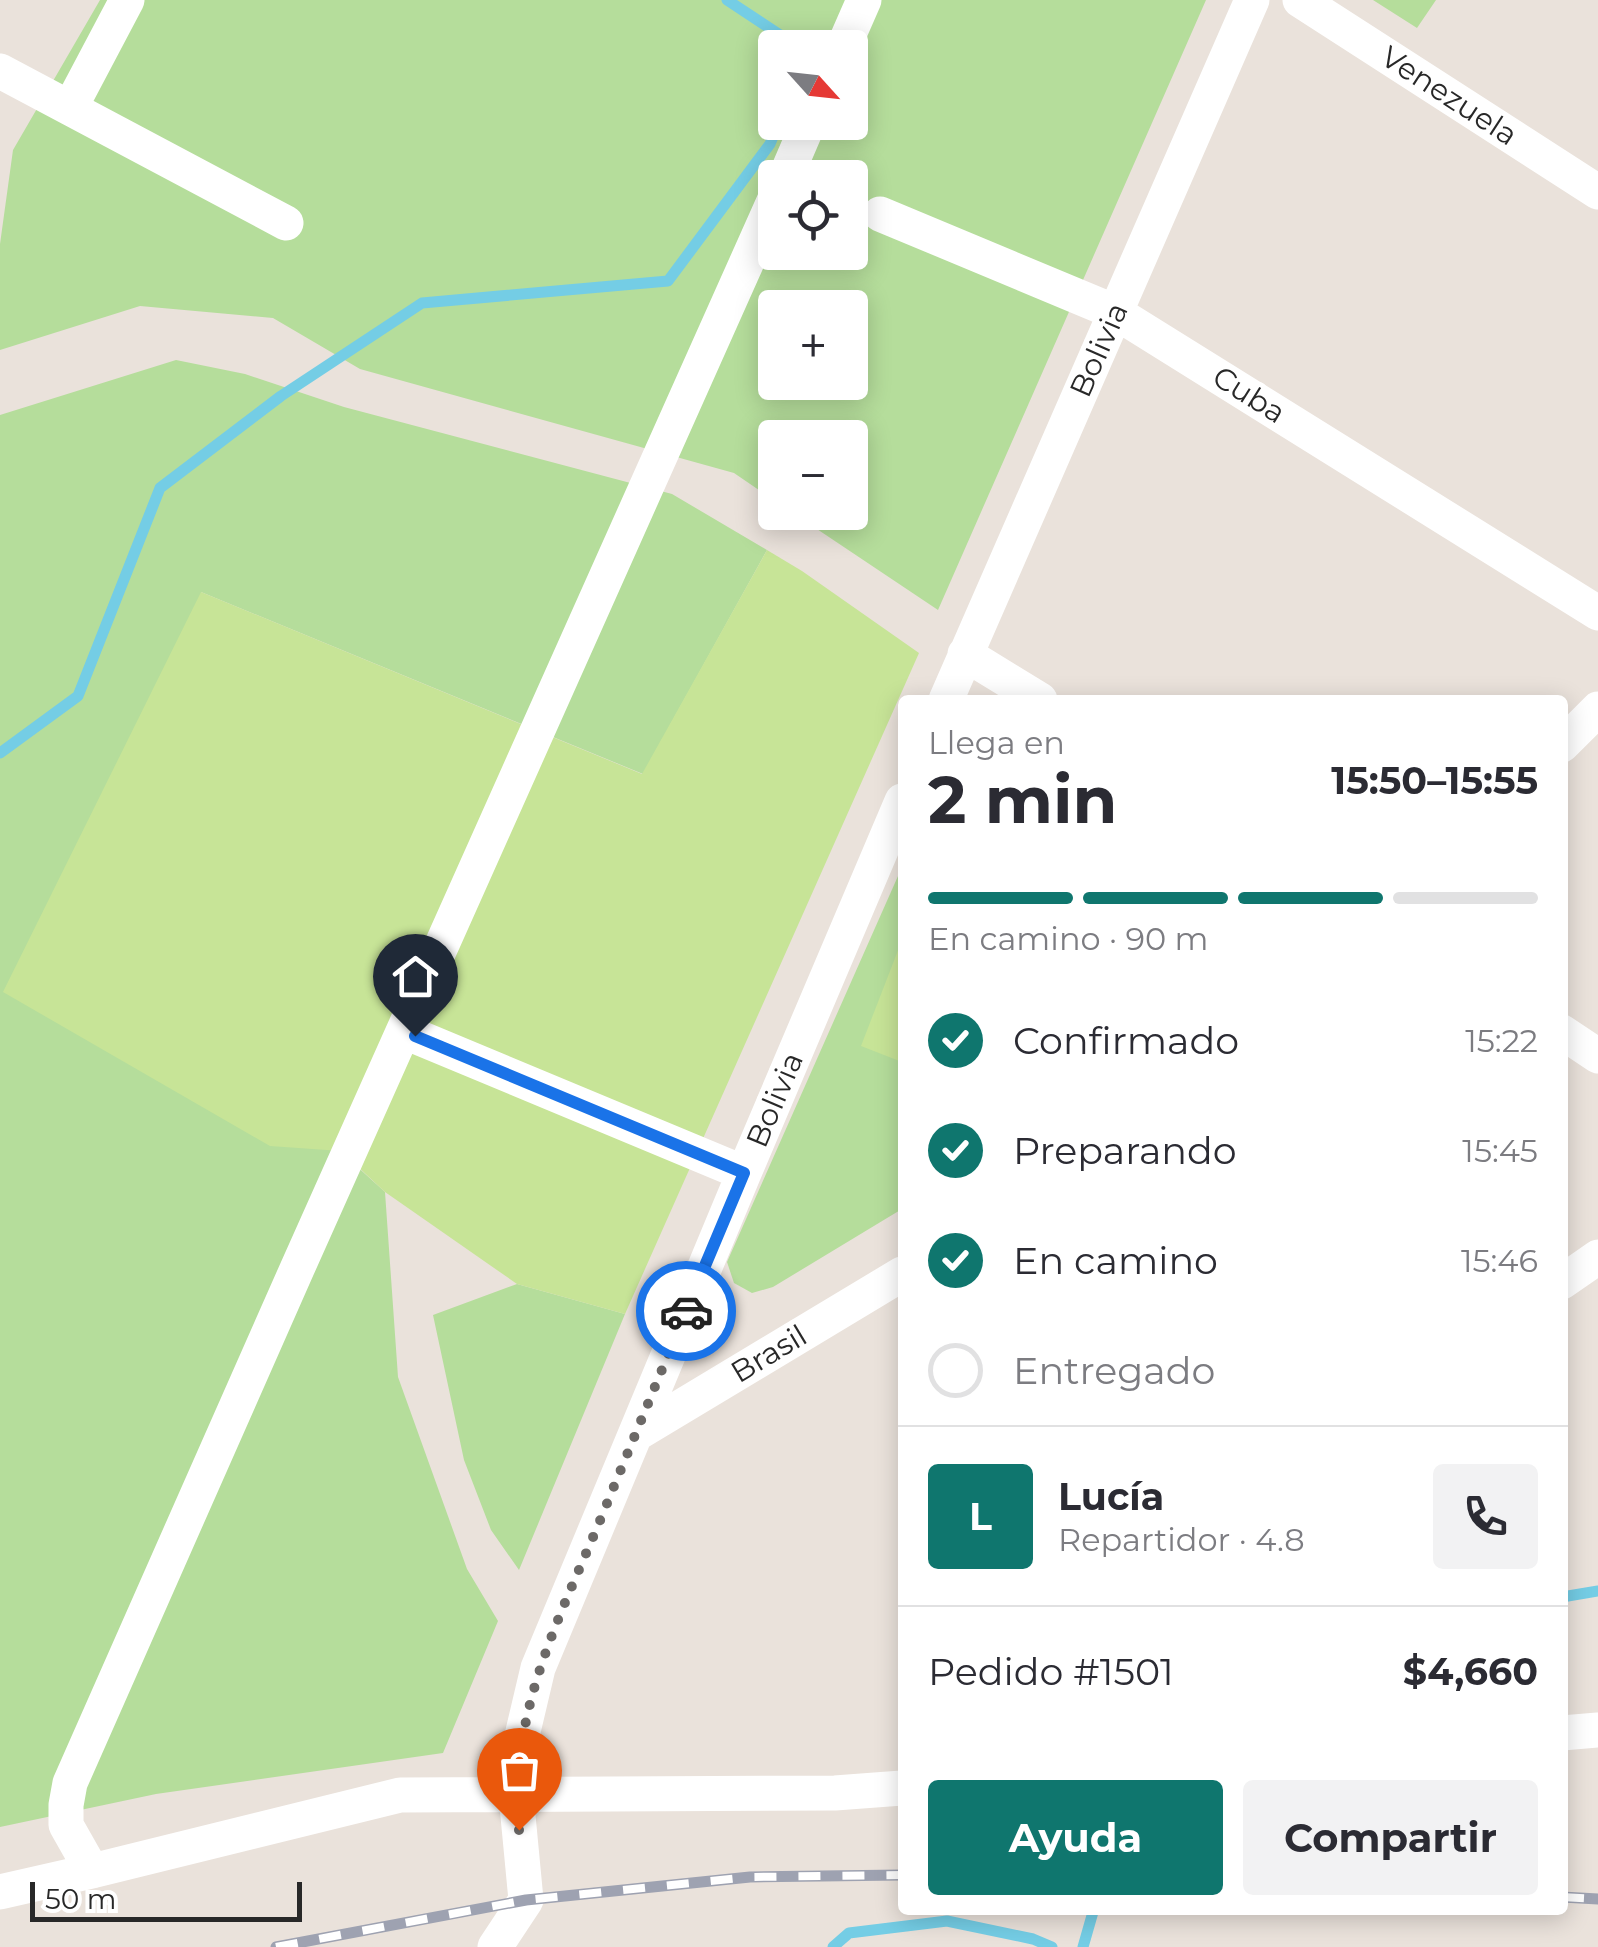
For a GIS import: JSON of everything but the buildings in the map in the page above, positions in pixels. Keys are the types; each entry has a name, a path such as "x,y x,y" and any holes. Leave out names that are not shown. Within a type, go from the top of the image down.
{"street":[{"path":"70,108 127,0"},
{"path":"851,30 864,0"},
{"name":"Bolivia","path":"948,695 1252,0"},
{"name":"Venezuela","path":"1300,0 1598,192"},
{"path":"0,71 286,222"},
{"name":"Cuba","path":"880,214 1115,312 1598,613"},
{"path":"92,1871 66,1825 70,1783 758,237"},
{"path":"966,654 1032,695"},
{"path":"1568,739 1598,709"},
{"name":"Bolivia","path":"496,1947 526,1900 516,1794 521,1740 538,1668 898,810"},
{"path":"415,1036 744,1173"},
{"path":"1568,1036 1598,1056"},
{"path":"1568,1278 1598,1256"},
{"name":"Brasil","path":"636,1434 898,1276"},
{"path":"1568,1732 1598,1730"},
{"path":"0,1892 400,1795 834,1793 898,1788"}],"green space":[{"path":"100,0 1206,0 938,610 818,530 868,530 868,420 758,420 758,489 734,473 360,369 273,318 140,306 0,350 0,244 13,150"},
{"path":"1373,0 1436,0 1417,28"},
{"path":"176,360 245,374 344,407 672,494 767,550 643,774 201,592 340,1151 385,1192 398,1377 467,1569 498,1621 443,1753 156,1794 0,1827 0,415"},
{"path":"767,550 919,653 625,1314 517,1284 385,1192 341,1151 270,1146 3,992 201,592 642,774"},
{"path":"898,876 898,1211 773,1287 752,1293 734,1283 727,1262"},
{"path":"898,950 898,1060 861,1046"},
{"path":"517,1284 625,1314 519,1570 491,1530 464,1460 433,1315"}],"waterway":[{"path":"727,0 773,30"},
{"path":"0,753 78,696 160,488 281,396 422,303 668,281 772,140"},
{"path":"1568,1596 1598,1591"},
{"path":"1083,1947 1092,1915"},
{"path":"833,1947 849,1933 947,1921 1033,1939 1052,1947"}],"railway":[{"path":"276,1947 526,1900 750,1877 898,1875"},
{"path":"1568,1897 1598,1899"}],"way so far":[{"path":"519,1830 516,1794 521,1740 538,1668 686,1311"}],"route":[{"path":"415,1036 744,1173 686,1311"}]}
